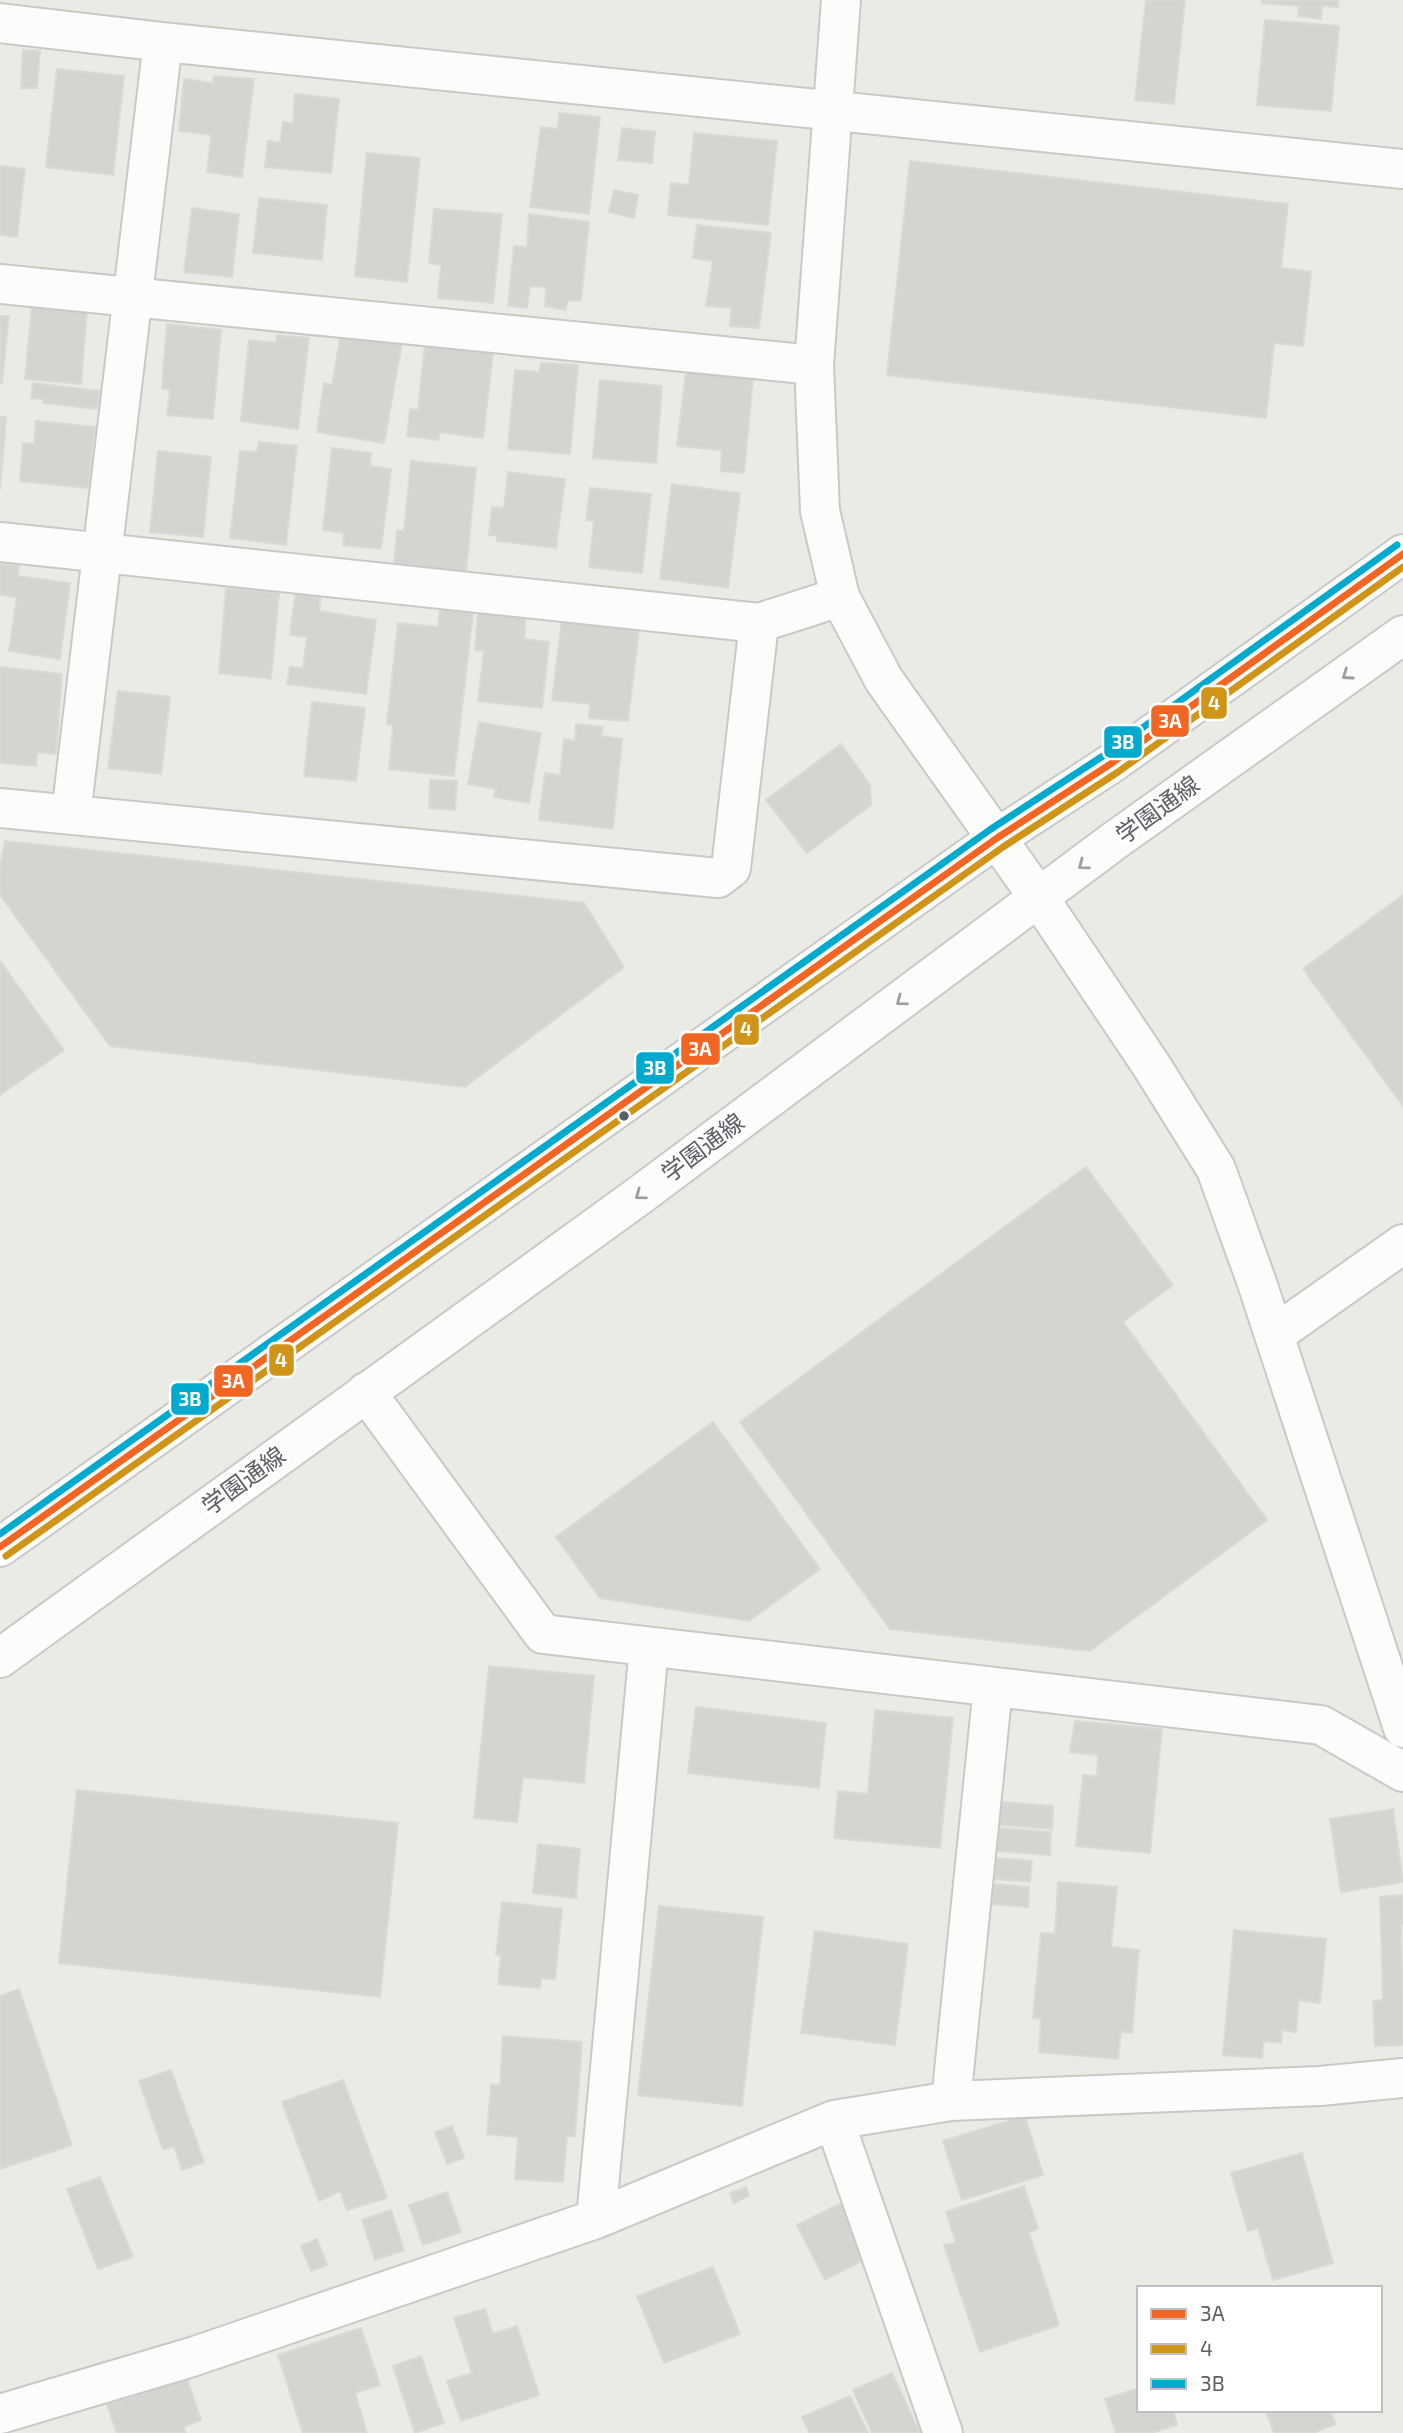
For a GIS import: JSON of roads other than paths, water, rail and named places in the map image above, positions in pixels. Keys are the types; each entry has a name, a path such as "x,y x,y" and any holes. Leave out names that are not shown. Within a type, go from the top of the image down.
{"street":[{"path":"841,0 814,365 820,512 840,597 884,680 1038,898 1151,1065 1216,1169 1275,1335 1403,1726"},
{"path":"0,23 1403,169"},
{"path":"71,815 163,42"},
{"path":"0,284 814,365"},
{"path":"0,542 760,623 840,597"},
{"path":"0,1547 997,838 1112,763 1403,554"},
{"path":"0,808 718,878 731,867 760,623"},
{"name":"学園通線","path":"0,1658 636,1198 1114,841 1403,635"},
{"path":"1275,1335 1403,1244"},
{"path":"366,1392 543,1634 1321,1725 1403,1772"},
{"path":"596,2219 649,1647"},
{"path":"951,2101 993,1687"},
{"path":"0,2414 192,2357 596,2219 834,2120 951,2101 1320,2086 1403,2078"},
{"path":"834,2120 943,2433"}]}
